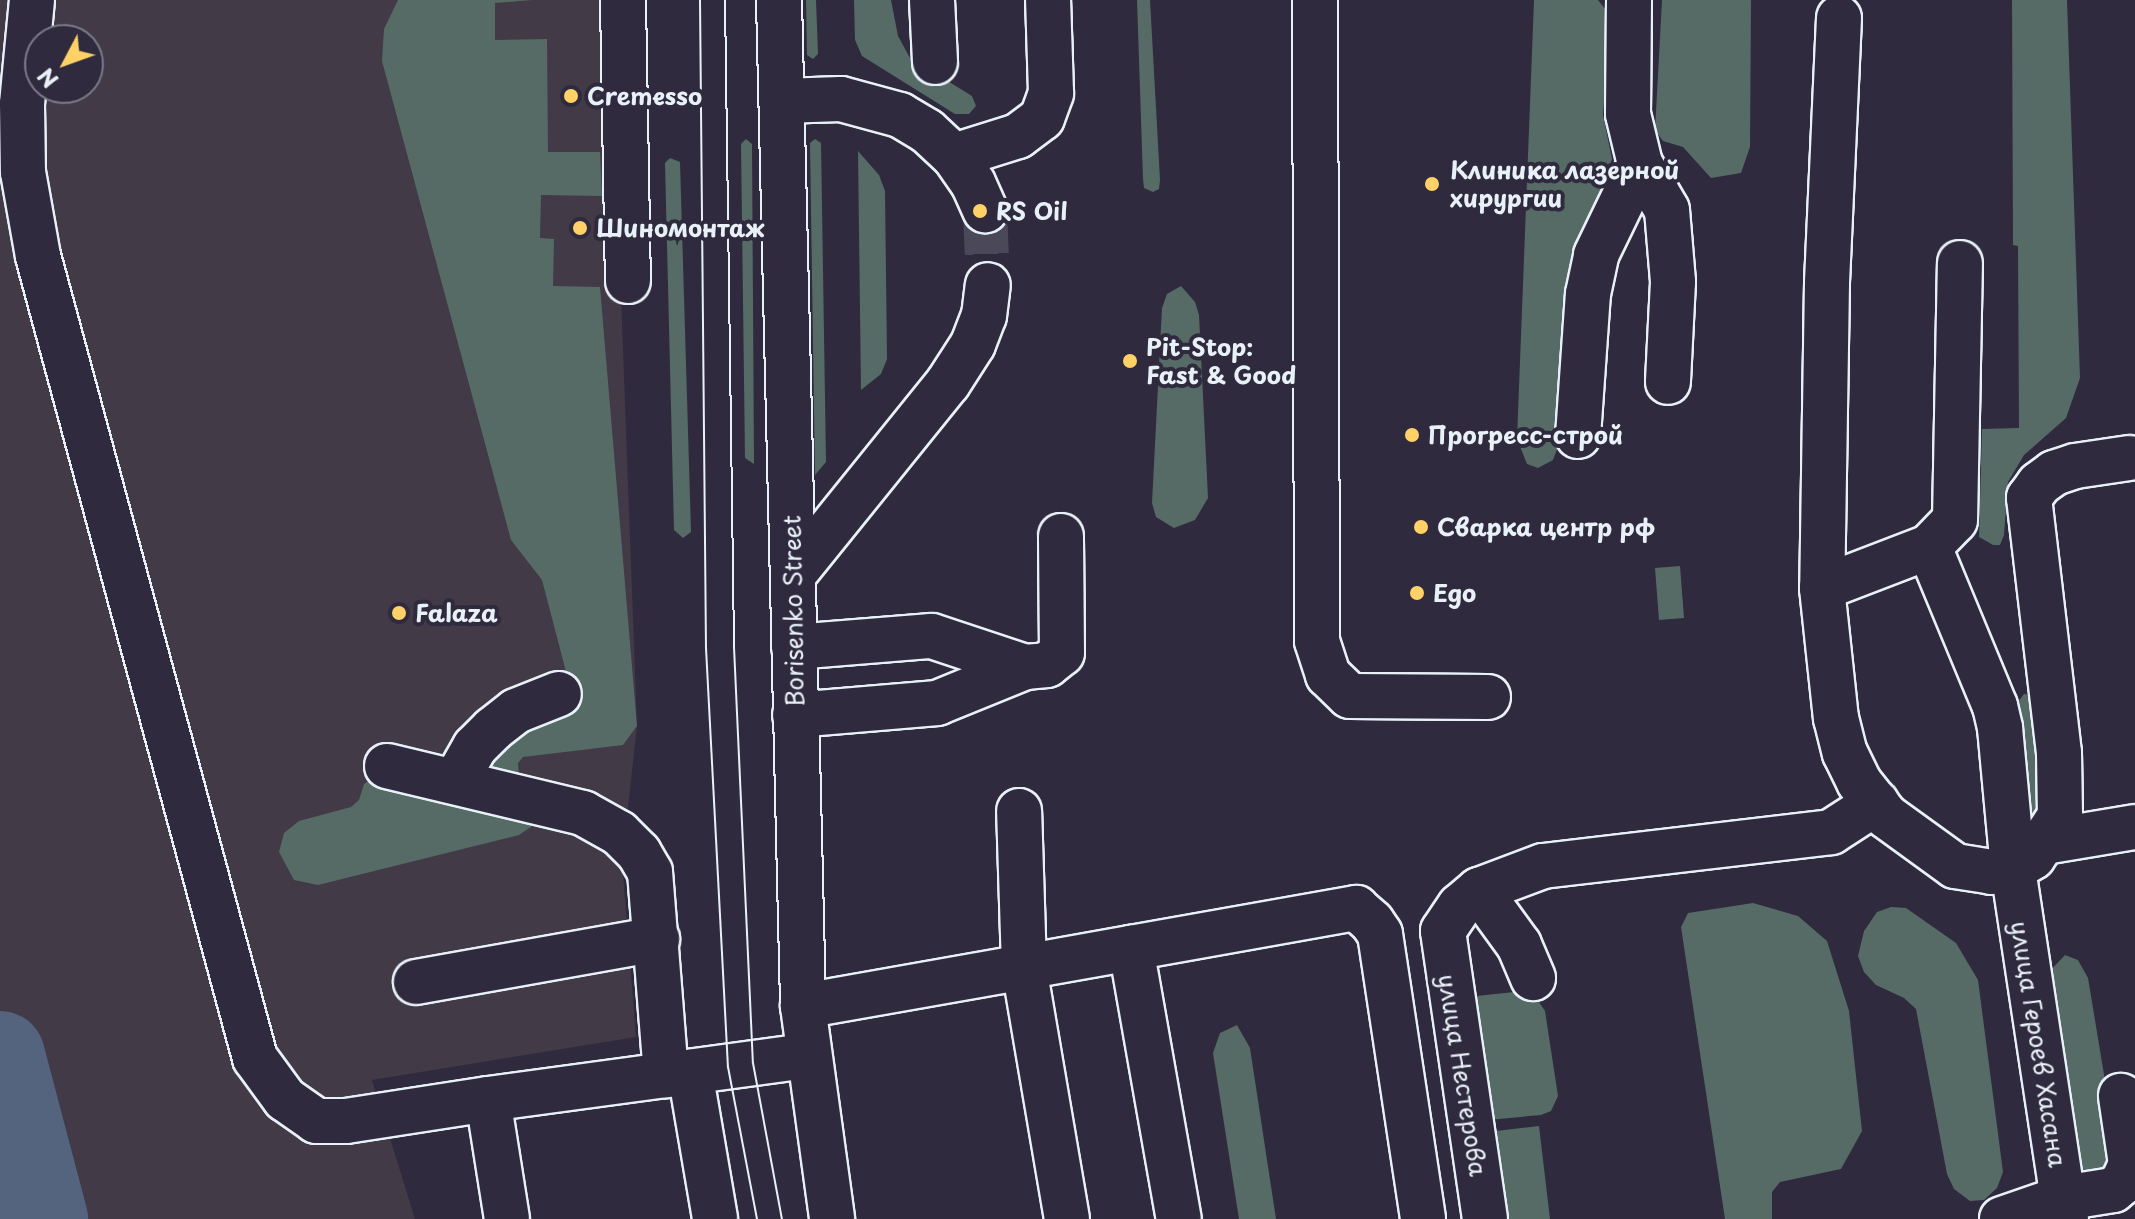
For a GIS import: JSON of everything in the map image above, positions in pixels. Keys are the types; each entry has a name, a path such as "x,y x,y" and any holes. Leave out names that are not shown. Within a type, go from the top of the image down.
{"main road":[{"path":"32,0 22,104 23,172 38,256 255,1058 285,1099 316,1121 346,1121 807,1056"},
{"path":"623,0 628,281"},
{"name":"Borisenko Street","path":"779,0 803,1006 807,1056 832,1219"},
{"path":"932,0 935,62"},
{"path":"954,156 1018,136 1042,118 1051,93 1048,0"},
{"path":"1315,0 1317,641 1328,675 1350,696 1488,697"},
{"path":"1629,0 1628,114 1640,164 1667,210 1673,282 1668,382"},
{"path":"1839,18 1827,283 1822,588 1836,718 1852,768 1886,816 1955,866 1991,872 2029,856 2135,827"},
{"path":"782,101 841,99 871,104 900,115 927,131 954,156 973,183 985,210"},
{"path":"1578,436 1588,294 1596,255 1640,164"},
{"path":"1822,588 1929,547 1949,529 1958,505 1960,263"},
{"path":"793,575 948,383 973,344 984,316 988,285"},
{"path":"2029,856 2060,816 2062,791 2029,498 2039,484 2054,473 2075,466 2129,458"},
{"path":"795,715 937,703 1025,667 1047,665 1062,653 1061,536"},
{"name":"улица Героев Хасана","path":"1929,547 1995,706 2029,856 2064,1209"},
{"path":"794,647 932,636 1025,667"},
{"path":"455,782 475,747 493,729 516,711 559,694"},
{"path":"387,766 583,813 619,833 639,853 650,872 678,1073 715,1219"},
{"path":"1533,978 1519,945 1479,890 1543,866 1831,832 1876,803"},
{"path":"1019,811 1024,967 1067,1219"},
{"name":"улица Нестерова","path":"1479,890 1460,906 1443,931 1485,1219"},
{"path":"803,1006 1356,908 1380,934 1423,1219"},
{"path":"416,982 657,939"},
{"path":"1131,948 1179,1219"},
{"path":"2002,1219 2064,1209 2113,1190 2128,1176 2131,1164 2121,1096"},
{"path":"488,1099 507,1219"}],"shaded area":[{"path":"0,0 610,0 637,726 622,861 636,1037 372,1080 415,1219 0,1219"}],"green space":[{"path":"398,0 532,0 495,3 495,40 547,39 548,152 600,152 602,196 541,195 540,238 554,239 553,286 600,287 637,726 623,745 523,757 518,763 519,781 477,768 570,687 542,580 511,540 382,61 384,29"},
{"path":"806,0 816,0 818,54 813,59 807,55"},
{"path":"854,0 891,0 898,36 910,58 972,96 976,106 969,114 955,114 862,56 855,40"},
{"path":"1137,0 1150,0 1160,180 1159,189 1153,192 1144,188 1143,179"},
{"path":"1534,0 1598,0 1606,10 1609,39 1603,115 1612,159 1563,302 1559,444 1553,460 1538,468 1527,464 1517,439"},
{"path":"1662,0 1751,0 1750,147 1741,173 1711,178 1683,147 1663,141 1655,130"},
{"path":"2012,0 2067,0 2080,378 2066,418 2024,455 2008,482 2004,535 2000,545 1993,545 1979,537 1982,429 2019,428 2018,246 2013,245"},
{"path":"746,139 752,144 754,464 745,458 741,144"},
{"path":"815,139 821,143 826,462 815,475 810,143"},
{"path":"858,151 879,175 885,191 887,359 881,374 861,390"},
{"path":"670,158 680,162 691,532 683,538 674,530 665,163"},
{"path":"1181,286 1195,302 1199,315 1208,498 1195,520 1174,528 1156,517 1152,503 1162,308 1167,294"},
{"path":"1680,566 1684,618 1659,620 1655,568"},
{"path":"2024,694 2033,695 2050,790 2028,828 2011,711"},
{"path":"374,777 532,819 531,827 519,835 318,885 294,880 279,852 284,833 299,821 351,807 359,800 364,784"},
{"path":"1753,903 1798,916 1827,941 1849,1011 1862,1131 1841,1169 1780,1182 1772,1192 1772,1219 1725,1219 1681,927 1688,913"},
{"path":"1891,907 1906,908 1956,943 1978,980 2003,1172 1997,1188 1984,1200 1970,1201 1954,1189 1947,1174 1916,1009 1904,998 1876,985 1864,972 1858,956 1864,931 1877,912"},
{"path":"2065,955 2078,960 2088,978 2118,1159 2117,1169 2080,1180 2049,972"},
{"path":"1524,991 1537,999 1545,1011 1558,1096 1551,1111 1541,1115 1488,1120 1472,1001 1476,996"},
{"path":"1237,1025 1250,1048 1276,1219 1239,1219 1213,1053 1220,1033"},
{"path":"1539,1126 1550,1219 1507,1219 1496,1131"}],"waterway":[{"path":"0,1056 43,1219"}],"tunnel":[{"path":"985,210 988,285"}],"tram line":[{"path":"700,0 706,648 728,1067 757,1219"},
{"path":"725,0 734,647 753,1063 782,1219"}],"place":[{"name":"Cremesso","path":"571,96"},
{"name":"Клиника лазерной хирургии","path":"1432,184"},
{"name":"RS Oil","path":"980,211"},
{"name":"Шиномонтаж","path":"580,228"},
{"name":"Pit-Stop: Fast & Good","path":"1130,361"},
{"name":"Прогресс-строй","path":"1412,435"},
{"name":"Сварка центр рф","path":"1421,527"},
{"name":"Ego","path":"1417,593"},
{"name":"Falaza","path":"399,613"}]}
